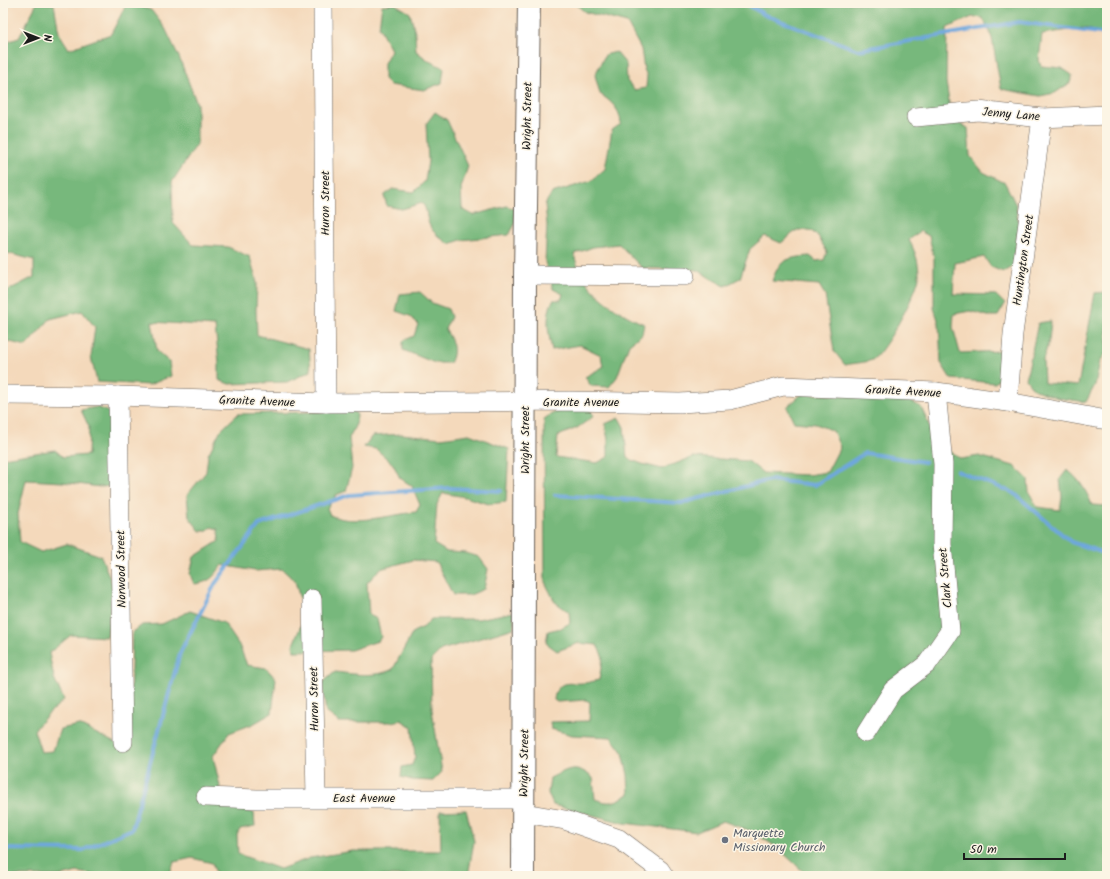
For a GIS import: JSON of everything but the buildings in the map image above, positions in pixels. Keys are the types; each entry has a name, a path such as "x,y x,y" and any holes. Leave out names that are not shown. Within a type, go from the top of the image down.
{"main road":[{"name":"Wright Street","path":"523,876 525,275 529,3"}],"street":[{"name":"Huron Street","path":"323,3 326,403"},
{"name":"Jenny Lane","path":"916,117 978,111 1042,118 1107,115"},
{"name":"Huntington Street","path":"1008,402 1013,334 1042,118"},
{"path":"525,275 685,276"},
{"name":"Granite Avenue","path":"3,395 118,396 326,403 680,402 730,400 783,386 936,392 1008,402 1107,420"},
{"name":"Clark Street","path":"866,733 894,690 928,664 950,631 942,544 944,464 936,392"},
{"name":"Norwood Street","path":"118,396 123,742"},
{"name":"Huron Street","path":"312,599 316,798"},
{"name":"East Avenue","path":"206,797 257,799 316,798 524,806 619,839 660,870 664,876"}],"green space":[{"path":"37,3 54,4 59,33 69,49 111,34 127,3 151,10 165,28 179,57 197,104 197,144 172,182 173,223 193,245 228,247 250,257 257,283 257,335 309,349 311,371 287,382 229,384 219,380 219,363 215,326 152,322 157,351 169,362 171,376 149,385 97,382 91,357 95,327 82,311 50,319 26,346 3,340 3,293 34,277 34,260 3,252 3,43 19,38"},
{"path":"574,3 1107,3 1107,34 1083,28 1042,34 1039,60 1041,66 1062,68 1072,75 1070,83 1055,93 1040,96 1001,89 992,38 983,18 972,17 947,28 946,82 949,102 948,118 968,128 970,156 983,172 1005,183 1016,205 1019,227 1013,267 1003,272 991,267 984,257 955,263 953,294 996,295 1005,304 998,316 988,316 970,311 954,314 953,327 960,353 1001,351 1005,361 1004,375 995,383 951,379 941,363 939,323 934,308 934,258 929,236 920,231 909,240 915,252 919,275 918,282 908,306 885,346 878,355 872,360 866,362 845,365 834,351 825,295 819,285 772,281 778,268 790,259 810,256 816,261 824,260 827,252 818,236 810,230 797,230 781,243 765,236 750,249 740,278 725,286 698,270 642,268 619,244 593,247 574,254 584,277 591,288 600,297 621,312 644,324 642,334 629,344 617,377 609,387 591,386 585,377 603,367 601,355 580,345 552,350 548,331 550,306 553,300 561,300 563,294 553,289 545,262 547,225 545,204 552,193 591,181 605,169 612,130 621,124 619,114 615,106 600,94 595,75 605,55 616,52 626,64 627,81 635,90 646,88 647,76 644,69 641,49 627,23 585,12"},
{"path":"395,4 410,13 415,32 416,51 429,61 444,68 442,83 424,90 390,85 384,79 384,63 391,50 379,27 382,5"},
{"path":"435,112 447,120 468,166 461,188 462,209 473,215 507,206 515,209 515,224 509,235 461,240 449,244 439,237 429,225 426,209 422,203 402,209 387,206 384,196 392,189 414,192 425,181 428,161 426,124"},
{"path":"420,292 432,303 448,309 451,317 445,329 453,345 453,354 450,363 435,363 403,350 403,341 414,336 418,324 410,316 396,311 400,294"},
{"path":"1107,292 1107,352 1100,361 1095,385 1086,402 1058,398 1033,389 1026,379 1038,323 1051,321 1049,341 1043,360 1044,383 1078,386 1095,293"},
{"path":"802,394 902,397 921,407 937,443 961,459 979,456 1014,466 1028,479 1029,492 1037,507 1060,510 1062,497 1060,479 1067,470 1082,486 1092,505 1107,506 1107,876 808,876 778,848 751,831 723,821 697,832 624,823 553,805 548,793 550,778 572,769 581,770 593,778 595,799 605,802 613,802 629,794 628,775 623,753 611,737 572,735 551,729 550,722 589,721 590,702 586,700 557,702 554,700 555,694 557,689 564,684 585,683 599,680 603,657 597,645 579,643 557,651 546,643 548,631 561,628 570,623 569,612 555,602 545,582 544,419 560,410 576,408 589,408 594,416 577,428 558,436 556,457 597,463 608,457 608,440 605,424 619,418 624,427 627,458 642,464 662,469 693,457 748,461 763,473 808,475 827,472 840,447 833,431 816,424 794,422 787,407"},
{"path":"97,407 109,412 113,486 100,487 63,482 26,480 18,514 20,542 41,552 67,544 101,556 113,586 107,637 71,635 49,653 54,678 64,700 48,714 34,730 41,752 53,751 60,729 79,725 123,747 129,740 132,633 142,625 162,624 190,611 224,623 239,645 247,665 266,668 276,679 272,713 253,724 229,733 213,756 224,804 254,813 255,826 240,829 237,835 238,854 280,869 310,858 353,851 441,851 440,811 466,810 474,841 468,876 217,876 212,863 192,858 174,862 169,876 101,876 77,872 62,876 3,876 3,458 55,450 63,457 88,455 89,427 81,410"},
{"path":"354,411 357,415 356,424 349,438 352,468 346,491 336,495 327,508 330,515 349,520 372,519 416,512 420,505 412,486 400,478 393,464 376,449 364,447 372,436 402,434 441,438 469,434 509,449 506,502 489,504 465,497 443,493 437,504 434,544 447,552 466,553 479,557 488,569 484,589 470,595 453,595 436,562 413,560 380,569 367,583 369,615 377,619 381,637 378,641 351,650 294,651 293,645 302,623 302,606 295,581 282,569 255,571 222,565 211,579 194,584 190,574 194,557 219,541 218,529 211,527 208,531 200,531 189,517 187,495 206,472 208,455 220,431 238,414"},
{"path":"514,612 514,628 441,650 431,660 432,710 442,772 433,781 412,780 401,777 402,767 412,765 415,757 412,727 401,720 392,722 339,722 326,712 322,683 335,672 379,674 393,669 413,632 424,627 431,619 478,619"}],"waterway":[{"path":"745,3 765,15 858,50 1019,22 1107,34"},
{"path":"555,495 681,503 770,480 815,485 865,453 925,462"},
{"path":"957,471 1014,493 1071,542 1107,554"},
{"path":"3,849 83,850 132,829 180,653 215,584 259,525 349,495 450,488 501,491"}],"place":[{"name":"Marquette Missionary Church","path":"725,840"}]}
